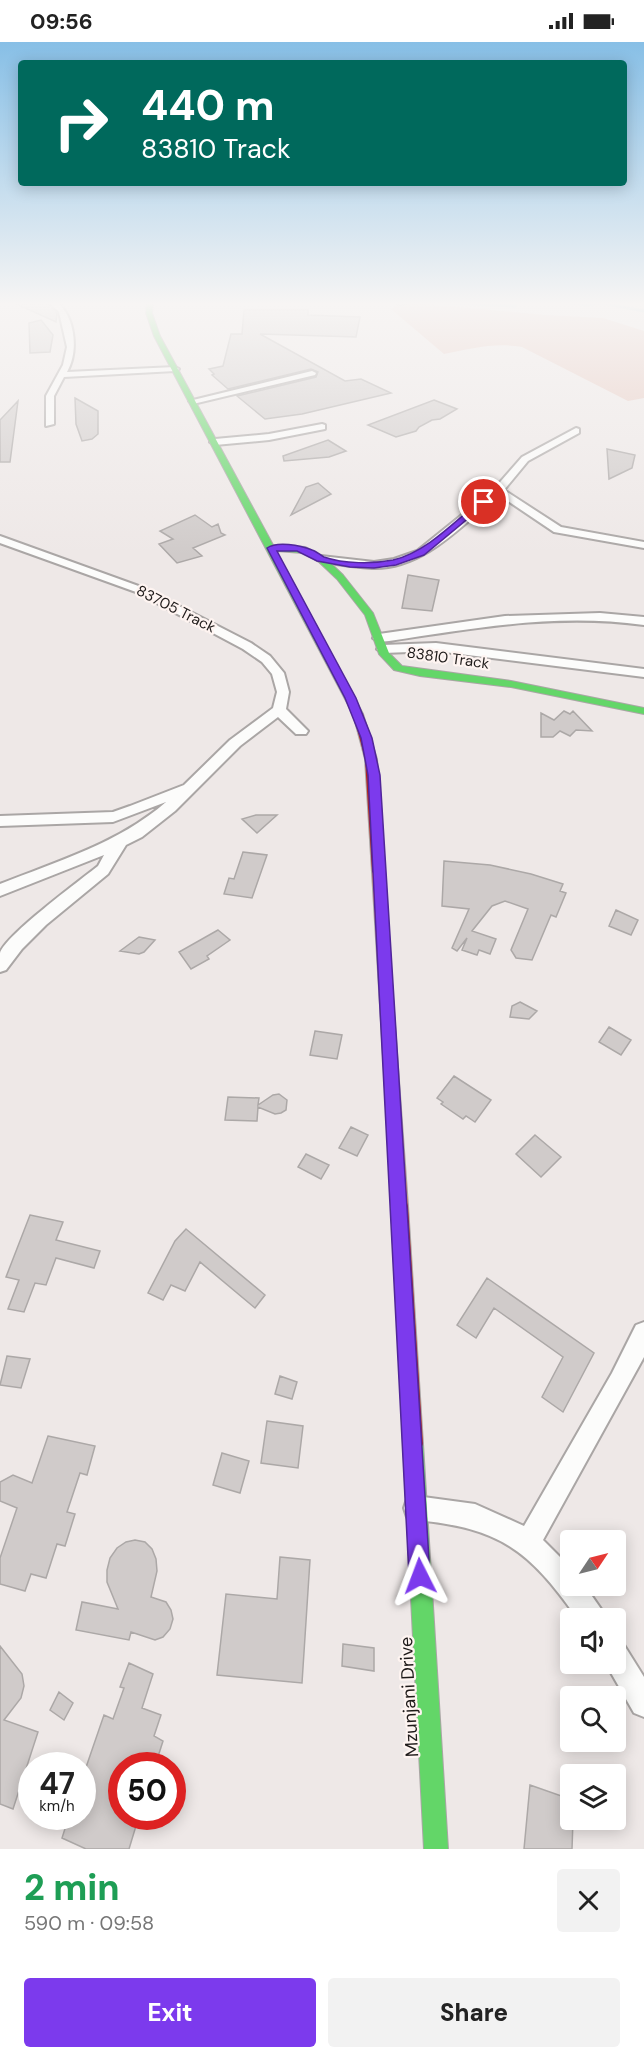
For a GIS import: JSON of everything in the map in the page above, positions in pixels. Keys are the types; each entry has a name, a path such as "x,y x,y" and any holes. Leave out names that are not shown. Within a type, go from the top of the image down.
{"main road":[{"name":"Mzunjani Drive","path":"185,386 351,698 366,738 374,775 436,1849"},
{"name":"83810 Track","path":"271,548 297,548 311,552 321,559 361,601 393,665 408,671 511,684 644,711"}],"street":[{"path":"50,424 50,396 55,386"},
{"path":"192,401 255,386"},
{"path":"215,442 269,437 322,427"},
{"path":"321,559 363,566 385,564 421,553 498,491 519,465 532,454 576,431"},
{"path":"498,491 507,495 547,525 558,530 644,545"},
{"name":"83705 Track","path":"0,539 140,590 247,646 266,659 278,673 283,692 279,710"},
{"path":"381,644 493,621 578,617 644,621"},
{"path":"381,644 436,647 644,673"},
{"path":"0,890 120,842 154,821 235,743 279,710 301,731"},
{"path":"0,821 113,816 135,810 194,784"},
{"path":"0,965 16,944 40,921 103,870 120,842"},
{"path":"528,1543 620,1381 644,1333"},
{"path":"416,1508 445,1509 502,1527 546,1557 565,1578 585,1608"},
{"path":"626,1673 644,1703"}],"shaded area":[{"path":"599,386 644,386 644,398 628,401"}],"building":[{"path":"277,386 377,386 391,393 302,414 265,419 237,396"},
{"path":"75,398 98,411 98,434 92,439 82,441 76,424"},
{"path":"434,400 457,409 440,419 432,420 416,431 396,437 368,425"},
{"path":"18,401 10,462 0,462 0,420"},
{"path":"328,440 346,451 329,457 284,461 283,456"},
{"path":"607,449 635,455 632,468 609,479"},
{"path":"318,483 331,494 291,515 306,487"},
{"path":"195,515 212,527 218,524 221,533 225,535 193,548 202,556 177,563 159,544 173,539 160,531"},
{"path":"408,575 439,580 432,611 402,608"},
{"path":"564,711 570,714 573,711 592,731 576,730 570,736 560,731 553,737 541,737 541,713 554,720"},
{"path":"256,815 277,815 257,833 242,819"},
{"path":"243,852 267,855 252,898 224,894 229,878 234,879"},
{"path":"444,861 490,865 563,884 560,891 566,893 556,917 551,915 532,960 516,958 511,950 528,909 505,901 492,906 472,931 496,939 490,954 479,950 477,955 462,950 467,938 457,951 452,948 469,909 442,906"},
{"path":"616,910 638,920 631,935 609,926"},
{"path":"218,930 230,940 207,956 209,959 191,969 179,952"},
{"path":"139,937 155,940 139,954 120,951"},
{"path":"520,1002 537,1011 529,1019 510,1017 512,1006"},
{"path":"609,1027 631,1040 621,1055 599,1042"},
{"path":"315,1031 342,1035 337,1059 310,1055"},
{"path":"454,1076 491,1100 475,1122 466,1116 463,1119 441,1104 443,1102 437,1098"},
{"path":"279,1094 287,1100 286,1110 281,1113 275,1114 258,1107 257,1121 225,1120 228,1097 259,1098 258,1105 273,1095"},
{"path":"351,1127 368,1135 357,1156 339,1148"},
{"path":"535,1135 561,1157 541,1177 516,1154"},
{"path":"306,1154 329,1165 321,1179 298,1167"},
{"path":"30,1215 63,1222 56,1240 100,1251 94,1268 56,1258 46,1285 35,1283 24,1312 8,1309 19,1280 6,1277"},
{"path":"186,1229 265,1295 255,1308 200,1262 185,1291 171,1285 163,1300 148,1293 175,1241"},
{"path":"487,1278 594,1353 563,1412 542,1397 563,1357 494,1308 476,1338 457,1325"},
{"path":"7,1356 30,1359 21,1388 0,1385"},
{"path":"280,1376 297,1382 292,1399 275,1394"},
{"path":"267,1421 303,1426 298,1468 261,1463"},
{"path":"48,1436 95,1446 87,1475 80,1473 67,1512 75,1514 65,1546 57,1544 46,1578 31,1574 25,1591 0,1584 0,1558 17,1508 0,1501 0,1482 13,1475 32,1483"},
{"path":"222,1453 249,1461 240,1493 213,1485"},
{"path":"135,1540 145,1542 152,1549 156,1559 157,1571 151,1597 166,1602 171,1610 173,1619 170,1629 163,1637 155,1640 131,1632 129,1640 76,1630 82,1602 118,1609 107,1582 107,1570 110,1558 117,1548 126,1542"},
{"path":"280,1557 310,1560 302,1683 217,1675 226,1594 277,1599"},
{"path":"343,1644 374,1648 374,1671 342,1666"},
{"path":"0,1646 22,1674 24,1686 21,1698 4,1720 38,1732 32,1752 18,1752 18,1794 13,1809 0,1804"},
{"path":"129,1663 153,1674 142,1708 161,1715 154,1736 163,1741 159,1752 108,1752 108,1830 135,1830 129,1849 86,1849 62,1838 65,1830 96,1830 96,1752 91,1752 104,1715 113,1719 124,1688 120,1687"},
{"path":"59,1692 73,1703 64,1720 50,1710"},
{"path":"530,1785 560,1796 560,1830 573,1830 572,1849 524,1849"}],"traffic: fast":[{"path":"184,386 358,714"},
{"path":"271,548 305,550 321,559 340,577 370,615 384,654 398,668 420,673 511,684 644,711"},
{"path":"413,1444 436,1849"}],"traffic: slow":[{"path":"378,872 400,1206"}],"traffic: jam":[{"path":"358,714 371,759 378,872"},
{"path":"400,1206 413,1444"}],"route":[{"path":"420,1576 374,775 366,738 351,698 271,548 297,548 311,552 321,559 363,566 396,562 421,553 484,502"}]}
